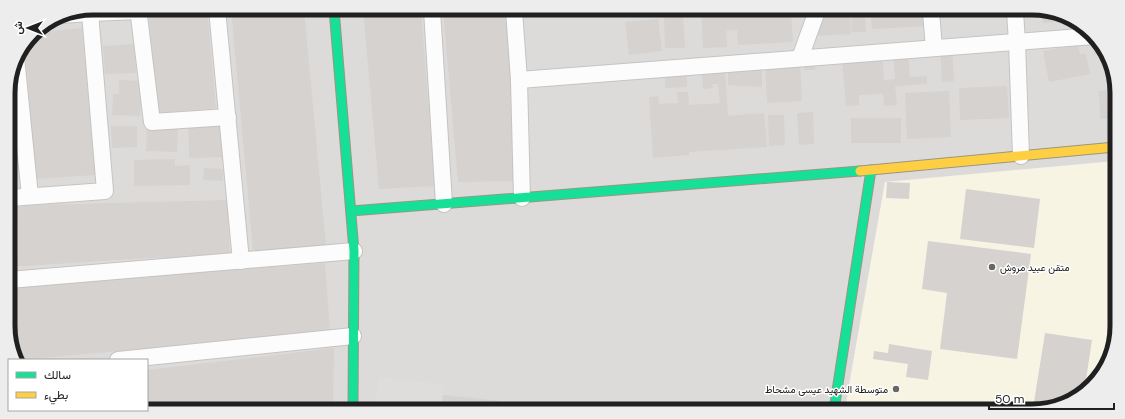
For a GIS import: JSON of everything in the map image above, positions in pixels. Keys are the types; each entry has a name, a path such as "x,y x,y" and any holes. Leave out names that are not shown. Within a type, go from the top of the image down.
{"street":[{"path":"15,197 105,191 90,15"},
{"path":"140,15 152,122 228,117"},
{"path":"219,15 241,261"},
{"path":"335,15 354,251 353,404"},
{"path":"432,15 444,204"},
{"path":"514,15 519,80 522,198"},
{"path":"800,58 816,15"},
{"path":"931,15 934,48"},
{"path":"1015,15 1021,156"},
{"path":"519,80 1086,37"},
{"path":"18,74 30,196"},
{"path":"351,211 871,170 1110,147"},
{"path":"835,404 871,170"},
{"path":"15,280 354,251"},
{"path":"128,359 353,336"}],"shaded area":[{"path":"93,15 1032,15 1057,19 1080,31 1094,45 1104,63 1109,83 1110,326 1106,351 1094,374 1080,388 1062,398 1037,404 148,404 148,359 22,359 16,341 15,88 21,63 29,48 48,48 48,30 68,19"},
{"name":"متقن عبيد مروش","path":"1110,161 1110,326 1106,351 1094,374 1080,388 1071,394 1052,401 1037,404 846,404 885,182"},
{"path":"378,377 445,385 442,404 375,404"}],"building":[{"path":"149,15 208,15 216,108 158,113"},
{"path":"232,15 305,15 326,246 253,250"},
{"path":"364,15 421,15 435,186 379,189"},
{"path":"443,15 506,15 517,181 458,182"},
{"path":"701,15 791,15 793,42 738,45 737,30 726,31 727,47 703,48"},
{"path":"851,15 865,15 866,32 852,32"},
{"path":"871,15 927,15 928,26 872,29"},
{"path":"683,16 685,48 665,48 664,17"},
{"path":"850,16 851,34 816,36 815,17"},
{"path":"1042,16 1060,20 1060,22 1043,23"},
{"path":"658,19 662,51 629,55 625,22"},
{"path":"82,28 95,175 36,179 26,53 29,48 48,48 48,31"},
{"path":"135,44 136,73 105,74 103,46"},
{"path":"1078,45 1080,54 1086,54 1090,74 1049,82 1043,51"},
{"path":"1094,45 1100,54 1094,55"},
{"path":"940,50 952,50 954,81 942,82"},
{"path":"908,53 910,77 927,76 927,84 895,86 897,105 884,106 883,94 859,95 859,105 846,106 842,59 882,56 884,80 895,79 893,54"},
{"path":"804,58 816,59 815,70 804,70"},
{"path":"800,61 802,101 767,103 765,63"},
{"path":"665,65 687,65 687,87 665,88"},
{"path":"728,65 762,67 762,87 728,85"},
{"path":"725,71 728,116 764,113 767,147 689,152 689,155 653,158 649,97 658,96 659,104 678,103 677,92 688,92 689,105 720,103 718,84 712,84 713,88 703,89 702,73"},
{"path":"119,80 142,81 140,116 112,115 113,94 119,94"},
{"path":"1007,86 1009,118 960,120 959,88"},
{"path":"1110,90 1110,119 1100,119 1099,91"},
{"path":"949,91 951,137 907,139 905,93"},
{"path":"226,112 227,157 189,158 188,113"},
{"path":"813,112 814,144 799,145 797,113"},
{"path":"768,115 784,115 785,145 769,146"},
{"path":"851,118 901,118 901,143 851,143"},
{"path":"147,125 178,126 177,152 146,151"},
{"path":"111,126 137,126 137,147 112,148"},
{"path":"175,159 175,166 190,165 190,185 134,186 134,160"},
{"path":"204,168 223,169 223,181 203,180"},
{"path":"887,182 910,183 909,199 886,198"},
{"path":"966,189 1040,199 1034,248 960,239"},
{"path":"227,200 230,258 165,263 164,257 15,267 15,207 37,205"},
{"path":"928,241 1031,254 1017,359 940,349 947,293 922,289"},
{"path":"325,263 330,332 22,359 16,341 15,287"},
{"path":"1045,333 1092,340 1086,382 1071,394 1062,398 1041,403 1034,402"},
{"path":"889,344 932,351 928,380 906,377 908,364 873,359 874,351 888,353"},
{"path":"334,348 333,404 148,404 148,370"},
{"path":"443,395 500,401 499,404 442,404"}],"traffic: fast":[{"path":"334,15 354,251 353,404"},
{"path":"835,404 871,170"},
{"path":"351,211 860,171"}],"traffic: slow":[{"path":"860,171 1110,147"}],"place":[{"name":"متقن عبيد مروش","path":"992,267"},
{"name":"متوسطة الشهيد عيسى مشحاط","path":"896,389"}]}
